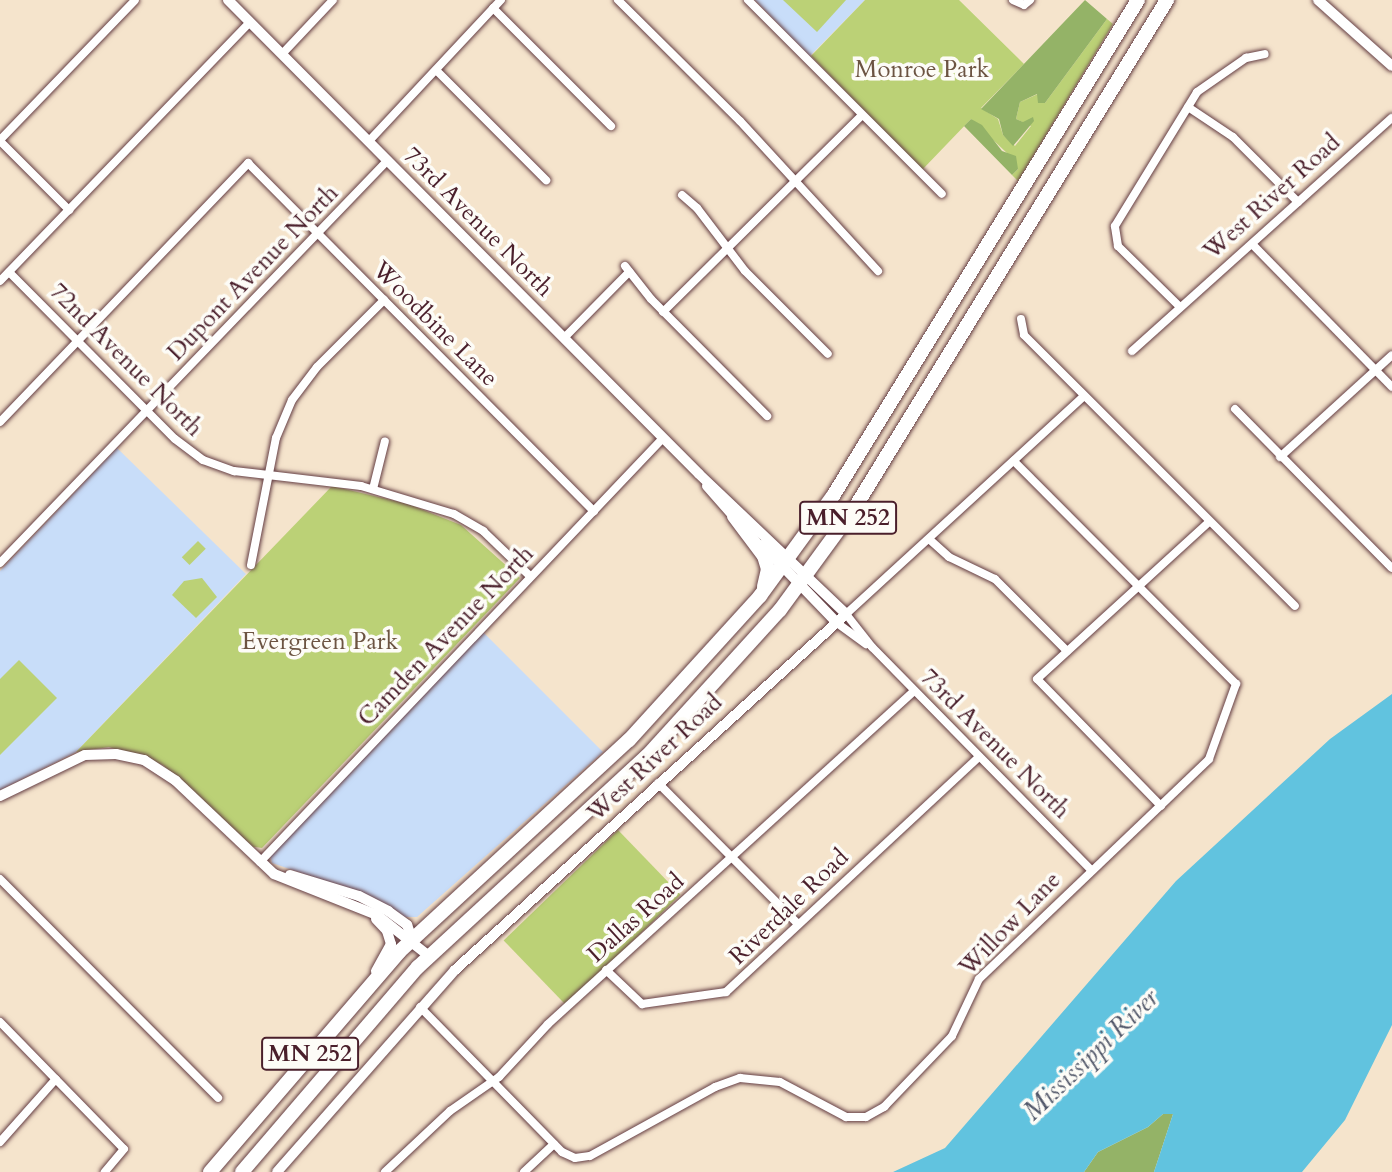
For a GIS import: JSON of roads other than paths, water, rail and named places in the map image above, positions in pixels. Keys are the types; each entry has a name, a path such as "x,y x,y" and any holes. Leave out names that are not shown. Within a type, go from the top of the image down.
{"highway":[{"name":"MN 252","path":"211,1172 362,991 412,938 639,730 762,593 833,496 1136,0"},
{"name":"MN 252","path":"242,1172 429,956 699,704 804,580 854,509 1167,0"},
{"path":"734,516 766,561 762,593"}],"street":[{"path":"69,210 0,141 135,0"},
{"name":"73rd Avenue North","path":"228,0 804,580 846,614 872,647 914,691 1090,869"},
{"path":"282,54 333,0"},
{"path":"369,141 501,0"},
{"path":"618,0 740,121 878,271"},
{"path":"748,0 942,194"},
{"path":"1013,0 1024,5 1030,0"},
{"path":"1318,0 1390,66"},
{"path":"493,8 611,126"},
{"path":"0,281 250,22"},
{"path":"1180,307 1118,246 1115,226 1188,107 1209,80 1246,58 1265,54"},
{"path":"436,70 546,180"},
{"path":"1188,107 1233,137 1298,202"},
{"path":"663,312 862,115"},
{"name":"West River Road","path":"1132,351 1392,118"},
{"name":"Dupont Avenue North","path":"0,563 388,160"},
{"name":"Woodbine Lane","path":"78,341 248,163 594,511"},
{"path":"682,195 727,248 828,354"},
{"path":"1252,244 1392,387"},
{"path":"564,338 627,269 663,312 766,416"},
{"name":"72nd Avenue North","path":"9,272 147,410 202,460 234,471 373,489 470,522 530,576"},
{"path":"251,565 276,438 298,391 384,300"},
{"path":"1021,319 1024,335 1295,606"},
{"path":"0,422 78,341"},
{"path":"1280,457 1392,355"},
{"name":"West River Road","path":"277,1172 420,1007 658,783 1084,397"},
{"path":"1235,409 1392,568"},
{"name":"Camden Avenue North","path":"260,862 663,438"},
{"path":"373,489 385,441"},
{"path":"1013,461 1140,586"},
{"name":"73rd Avenue North","path":"699,474 734,516 786,562"},
{"path":"1161,806 1038,679 1209,522"},
{"path":"929,539 949,557 995,579 1067,651"},
{"name":"73rd Avenue North","path":"804,580 837,623 872,647"},
{"name":"Willow Lane","path":"554,1144 575,1158 590,1156 715,1087 740,1078 780,1082 846,1116 876,1113 952,1036 979,979 1090,869 1161,806 1216,748 1237,684 1140,586"},
{"name":"Dallas Road","path":"385,1172 450,1111 491,1079 499,1077 606,970 914,691"},
{"path":"0,796 71,759 102,753 130,756 176,781 274,874 351,903 412,938 429,956"},
{"name":"Riverdale Road","path":"606,970 642,1004 718,995 733,987 797,923 979,757"},
{"path":"658,783 797,923"},
{"path":"260,862 359,896 407,925 412,938"},
{"path":"0,879 218,1098"},
{"path":"351,903 383,925 391,944 362,991"},
{"path":"420,1007 554,1144 524,1172"},
{"path":"0,1022 124,1149 105,1172"},
{"path":"0,1142 56,1079"}],"water":[{"name":"Mississippi River","path":"1392,694 1392,1025 1345,1120 1302,1172 1154,1172 1173,1114 1163,1114 1148,1127 1098,1152 1084,1172 893,1172 945,1148 1176,881 1330,739"}],"park label":[{"name":"Monroe Park","path":"922,70"},
{"name":"Evergreen Park","path":"320,642"}]}
